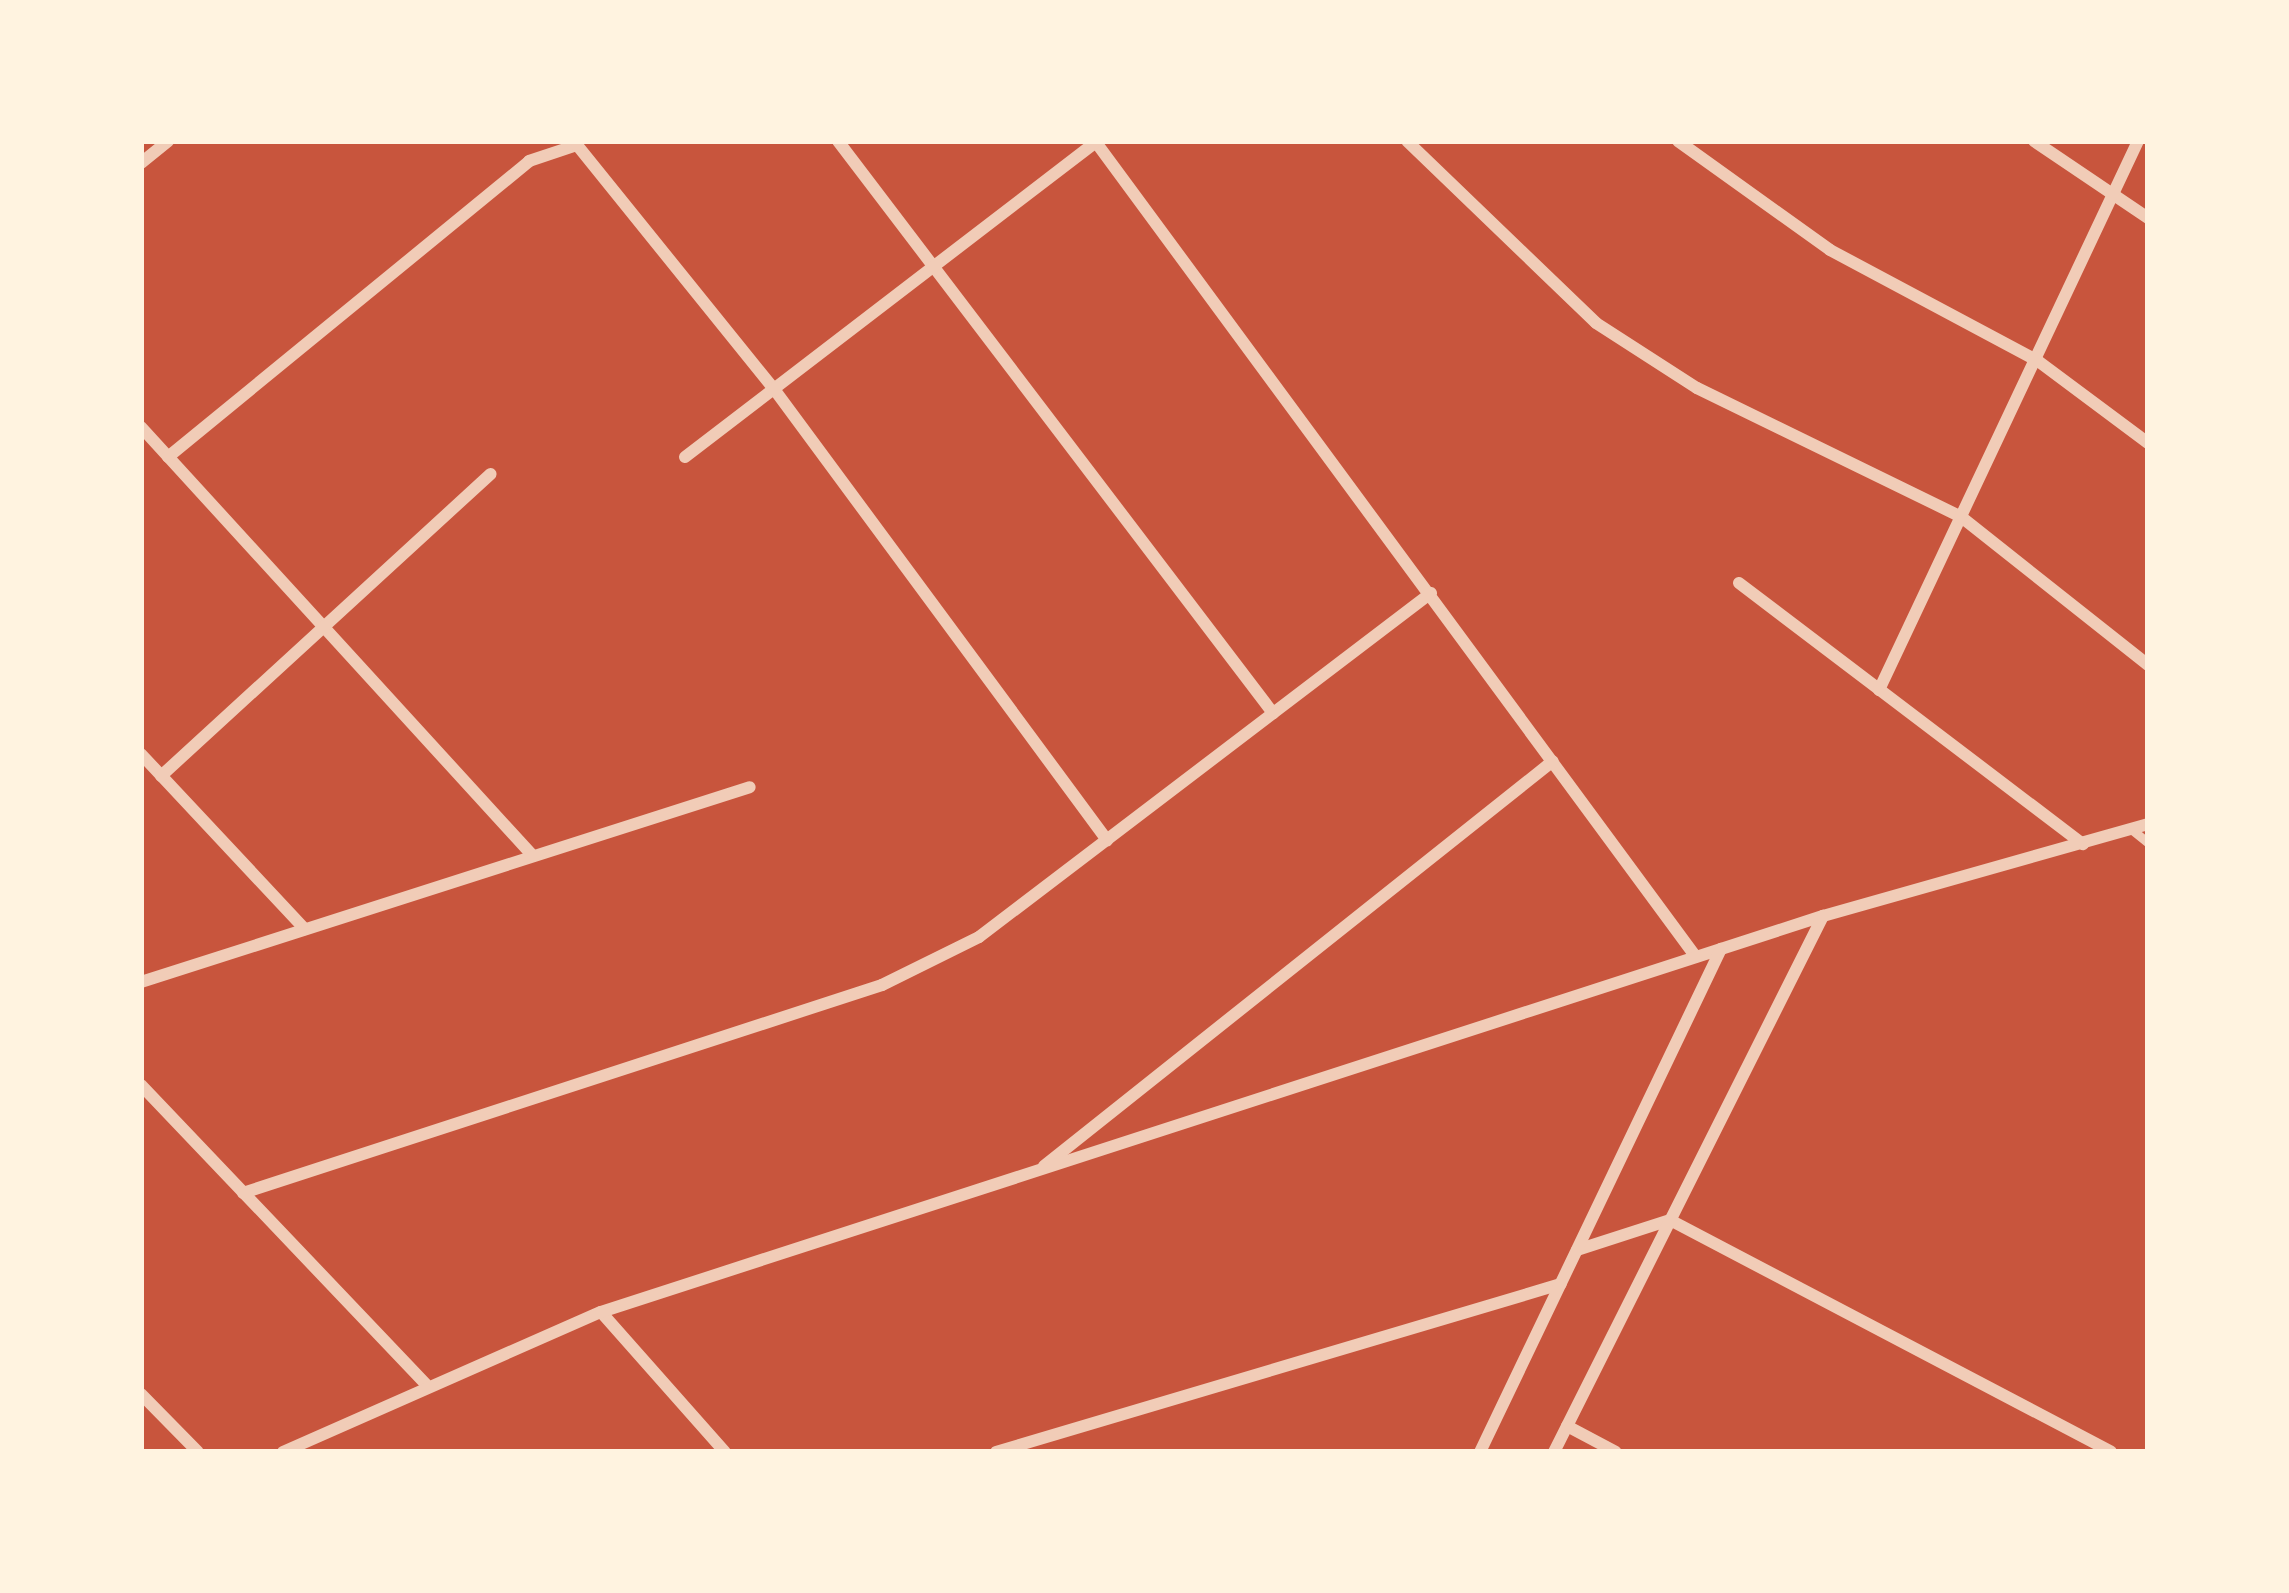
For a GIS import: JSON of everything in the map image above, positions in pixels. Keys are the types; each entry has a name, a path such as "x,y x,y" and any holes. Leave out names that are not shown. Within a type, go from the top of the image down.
{"street":[{"path":"141,163 168,141"},
{"path":"838,141 937,263 1274,713"},
{"path":"685,458 1095,141 1696,957"},
{"path":"1407,141 1596,323 1697,388 1960,516 2148,665"},
{"path":"1678,141 1830,250 2038,361 2148,442"},
{"path":"2034,141 2148,218"},
{"path":"1879,690 2138,141"},
{"path":"168,457 554,144 596,158 774,389 1107,840"},
{"path":"141,427 533,856"},
{"path":"161,776 491,474"},
{"path":"1739,584 2083,844"},
{"path":"244,1193 882,985 979,937 1431,592"},
{"path":"141,754 305,929"},
{"path":"1038,1170 1553,760"},
{"path":"141,982 750,787"},
{"path":"283,1452 426,1384 601,1312 1823,916 2148,824"},
{"path":"1554,1452 1823,916"},
{"path":"1480,1452 1721,949"},
{"path":"141,1085 426,1384"},
{"path":"1577,1250 1670,1220 2111,1452"},
{"path":"996,1452 1561,1284"},
{"path":"601,1312 725,1452"},
{"path":"141,1394 198,1452"},
{"path":"1567,1426 1616,1452"}],"lane":[{"path":"2131,829 2148,843"}]}
